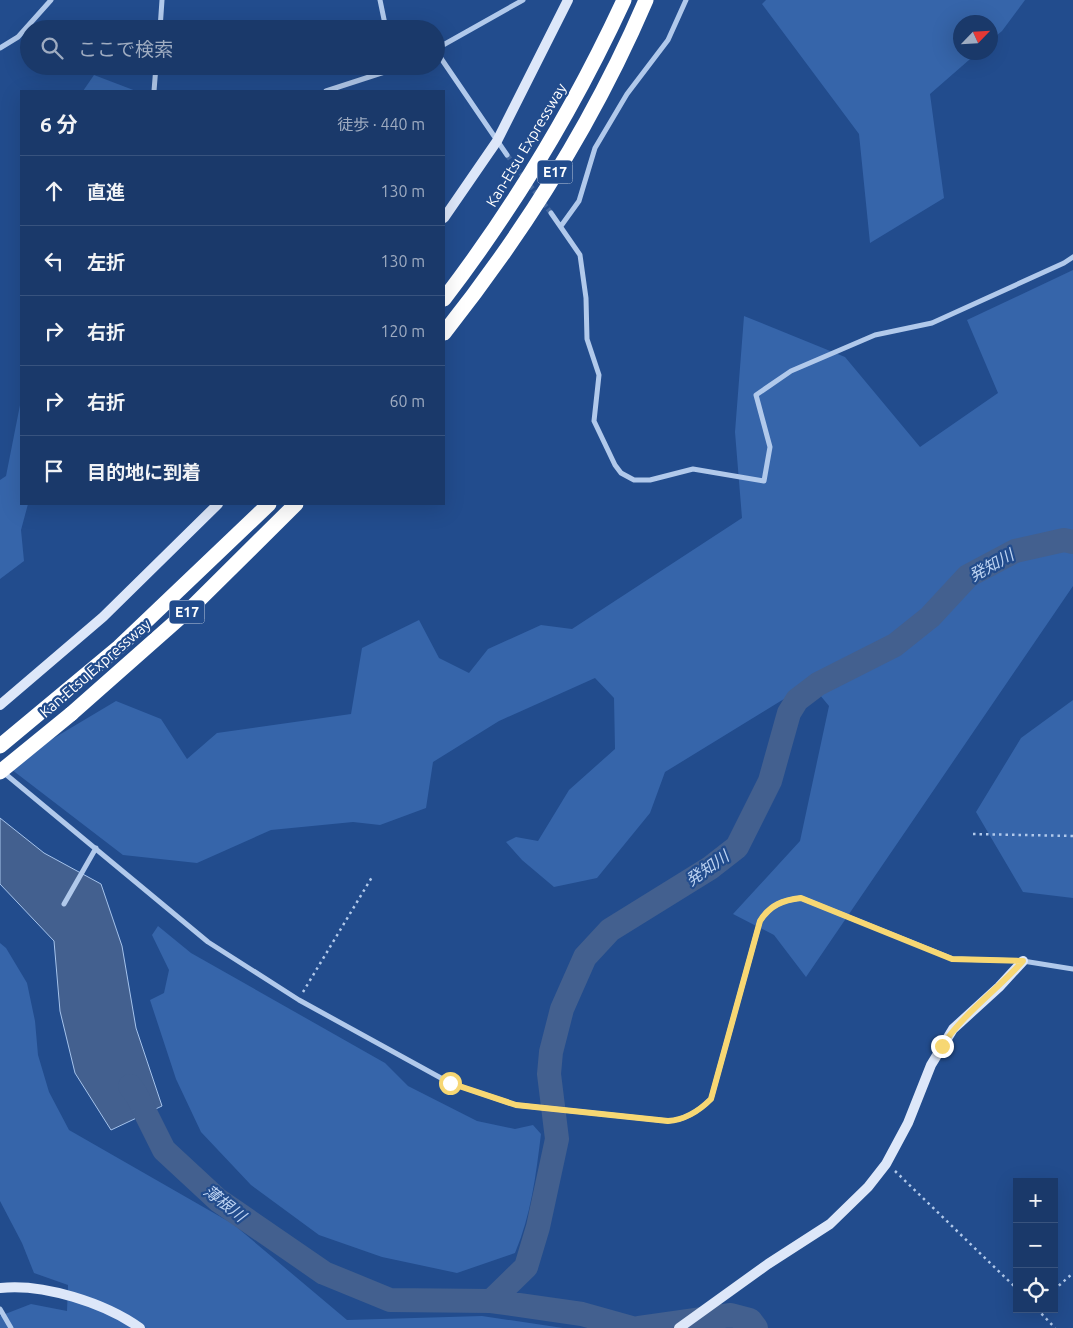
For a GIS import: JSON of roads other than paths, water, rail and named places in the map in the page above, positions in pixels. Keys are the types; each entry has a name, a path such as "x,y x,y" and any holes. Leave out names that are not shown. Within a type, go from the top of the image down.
{"highway":[{"name":"Kan-Etsu Expressway","path":"445,298 496,228 542,155 586,80 624,0"},
{"name":"E17","path":"445,332 515,236 560,164 601,92 646,0"},
{"name":"Kan-Etsu Expressway","path":"0,746 56,701 178,592 268,505"},
{"name":"Kan-Etsu Expressway","path":"0,771 71,714 191,608 295,505"}],"street":[{"path":"33,20 51,0"},
{"path":"161,20 162,0"},
{"path":"380,0 384,20"},
{"path":"445,45 523,0"},
{"path":"445,217 497,142 568,0"},
{"path":"561,226 579,201 595,148 627,94 668,40 686,0"},
{"path":"0,48 20,35"},
{"path":"445,64 508,156"},
{"path":"154,90 155,75"},
{"path":"329,90 375,75"},
{"path":"551,213 580,255 584,274 588,339 599,376 594,421 614,465 621,473 634,480 650,480 693,469 764,481 770,447 756,395 768,385 791,371 875,335 932,323 1064,264 1073,257"},
{"path":"0,705 103,617 217,505"},
{"path":"0,771 208,942 298,1000 450,1083 516,1105 668,1121 684,1117 704,1106 711,1099 760,921 767,911 789,900 801,898 952,959 1023,961 1073,969"},
{"path":"64,904 96,848"},
{"path":"679,1328 768,1264 830,1224 868,1187 886,1164 908,1123 931,1065 949,1035 1023,961"},
{"path":"0,1288 14,1286 81,1300 124,1317 140,1328"},
{"path":"0,1309 11,1328"}],"waterway":[{"name":"発知川","path":"491,1301 526,1267 538,1227 557,1139 549,1074 551,1052 562,1009 585,957 610,930 710,868 737,847 770,781 789,713 797,700 818,684 895,645 930,617 968,576 1015,551 1064,540 1073,542"},
{"name":"薄根川","path":"130,1086 136,1094 164,1150 218,1200 324,1273 390,1300 491,1301 582,1314 632,1328"},
{"name":"薄根川","path":"639,1328 731,1315 750,1320 756,1328"}],"tunnel":[{"path":"507,155 551,213"}]}
